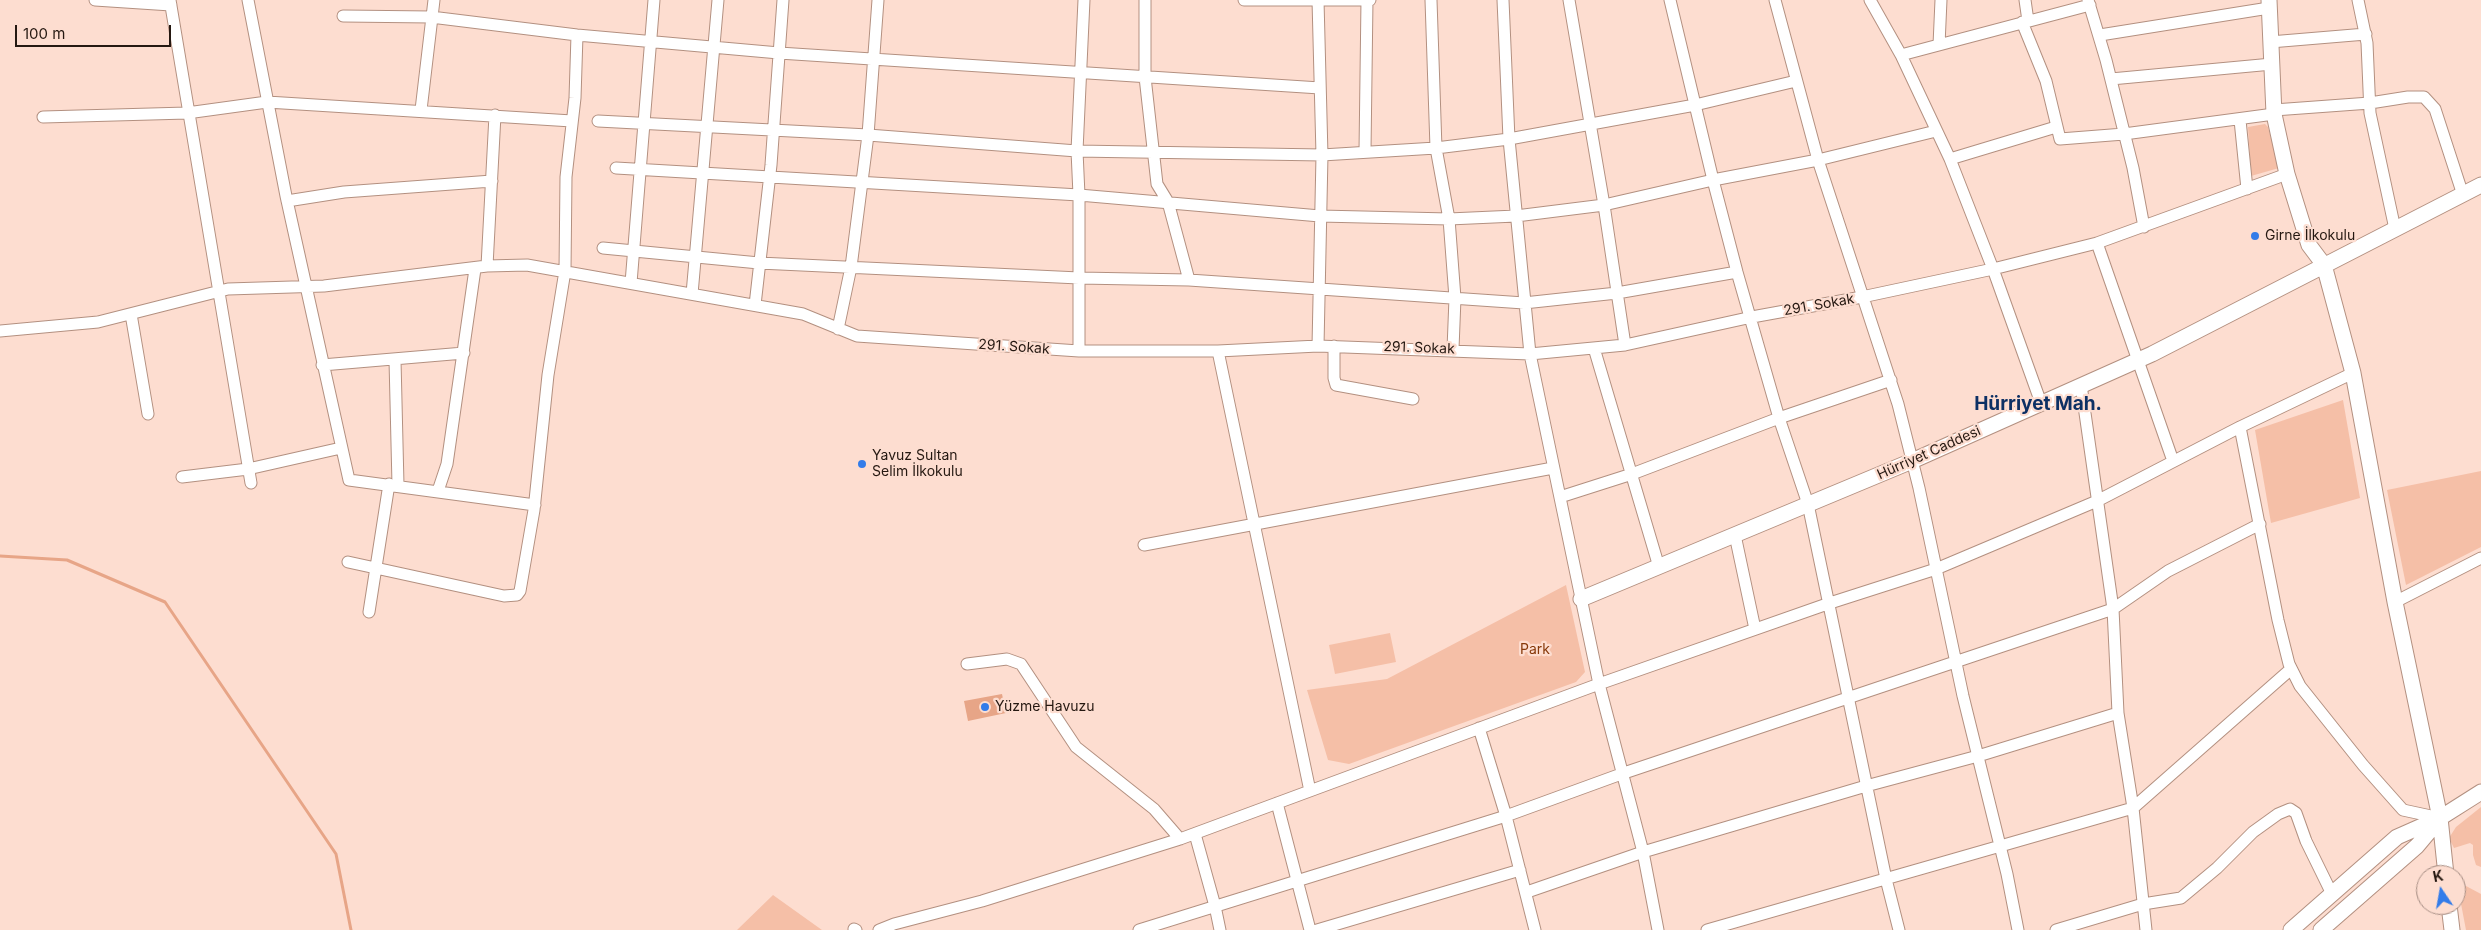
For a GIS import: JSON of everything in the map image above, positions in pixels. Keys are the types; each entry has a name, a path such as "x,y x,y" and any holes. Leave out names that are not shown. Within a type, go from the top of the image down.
{"street":[{"path":"95,0 170,3 187,113 251,483"},
{"path":"248,0 287,200 349,480 535,505"},
{"path":"421,110 434,0"},
{"path":"631,283 654,0"},
{"path":"692,294 697,257 702,172 718,0"},
{"path":"754,305 770,176 783,0"},
{"path":"838,329 851,267 868,135 878,0"},
{"path":"1079,351 1079,196 1076,151 1084,0"},
{"path":"1145,0 1145,77 1156,184 1168,202 1189,280"},
{"path":"1244,0 1368,0 1365,151"},
{"path":"1431,0 1436,148 1449,219 1455,298 1453,349"},
{"path":"1503,0 1509,139 1530,354 1599,684 1624,772 1643,852 1658,930"},
{"path":"1569,0 1604,205 1625,345"},
{"path":"1670,0 1737,272 1752,317 1779,418 1808,504 1850,698 1866,786 1899,930"},
{"path":"1775,0 1818,160 1891,380 1912,461 2018,930"},
{"path":"1870,0 1901,55 1950,159 1993,269 2041,403"},
{"path":"1939,44 1941,0"},
{"path":"2025,0 2025,21 2046,80 2060,139 2124,134 2240,120 2274,112 2370,103 2408,96 2424,97 2429,99 2435,109 2462,195"},
{"path":"2358,0 2366,34 2370,103 2395,229"},
{"path":"1318,1 1322,156 1318,346"},
{"path":"1901,55 2089,2 2100,34 2144,227"},
{"path":"2100,34 2269,4 2274,112 2287,174 2309,245 2324,265 2353,374 2395,602 2440,818 2445,865"},
{"path":"344,16 431,17 577,35 714,48 1320,88"},
{"path":"2270,42 2366,34"},
{"path":"348,562 504,596 517,595 535,505 548,374 565,272 566,177 572,121 577,35"},
{"path":"2111,79 2272,64"},
{"path":"598,120 868,135 1076,151 1322,156 1365,151 1436,148 1509,139 1695,105 1796,81"},
{"path":"43,117 187,113 267,102 421,110 572,121"},
{"path":"487,266 495,115"},
{"path":"2240,120 2247,189"},
{"path":"1950,159 2056,127"},
{"path":"616,168 1168,202 1320,216 1449,219 1516,216 1604,205 1713,180 1818,160 1936,131"},
{"name":"291. Sokak","path":"0,331 98,322 228,288 306,286 475,269 487,266 527,265 803,314 857,336 1079,351 1218,350 1334,346 1453,349 1530,354 1625,345 1752,317 1862,297 1993,269 2097,243 2287,174"},
{"path":"287,200 344,192 492,181"},
{"name":"Hürriyet Caddesi","path":"1581,599 1912,461 2137,360 2481,185"},
{"path":"2097,243 2173,461"},
{"path":"603,248 759,263 1079,278 1189,280 1524,302 1617,293 1737,272"},
{"path":"438,491 447,464 475,269"},
{"path":"131,314 148,414"},
{"path":"1334,346 1334,378 1336,384 1413,400"},
{"path":"1594,348 1659,567"},
{"path":"1218,350 1256,523 1310,791"},
{"path":"322,365 464,353"},
{"path":"369,612 374,568 393,485 395,360"},
{"path":"879,930 894,924 982,901 1195,834 1599,684 1830,603 1936,569 2097,501 2240,426 2353,374"},
{"path":"1560,497 1632,474 1779,418 1891,380"},
{"path":"2081,385 2113,609 2118,713 2133,808 2146,930"},
{"path":"2240,426 2278,620 2292,669 2300,686 2363,765 2403,810 2440,818"},
{"path":"182,477 248,469 341,448"},
{"path":"1144,545 1553,468"},
{"path":"1139,930 1506,816 1624,772 2113,609 2168,571 2260,524"},
{"path":"1735,535 1755,629"},
{"path":"2395,602 2481,558"},
{"path":"967,664 1007,659 1021,664 1076,747 1154,809 1180,839"},
{"path":"1707,930 2133,808 2292,669"},
{"path":"1527,892 1643,852 1866,786 1978,756 2118,713"},
{"path":"1479,728 1506,816 1527,892 1535,930"},
{"path":"2291,930 2396,837 2440,818 2481,792"},
{"path":"1277,803 1310,930"},
{"path":"2056,930 2143,904 2181,898 2217,868 2253,832 2278,814 2290,809 2296,813 2306,841 2332,894"},
{"path":"2321,930 2417,846 2440,818"},
{"path":"1195,834 1220,930"},
{"path":"1317,930 1520,870"},
{"path":"2450,915 2452,930"}],"green space":[{"path":"2265,124 2268,127 2279,168 2251,176 2248,127"},
{"path":"2343,400 2360,498 2271,523 2255,430"},
{"path":"2481,471 2481,547 2406,585 2387,490"},
{"name":"Park","path":"1566,585 1585,672 1576,682 1349,764 1328,760 1307,690 1387,679"},
{"path":"1390,633 1396,662 1335,674 1329,645"},
{"path":"2481,807 2481,867 2476,865 2473,845 2470,843 2454,848 2449,838 2456,827"},
{"path":"2466,886 2481,894 2481,930 2466,930 2463,915 2466,915"},
{"path":"773,895 822,930 737,930"}],"shaded area":[{"name":"Yüzme Havuzu","path":"1002,694 1006,713 968,721 964,701"}],"waterway":[{"path":"0,556 67,560 165,602 336,854 351,930"}],"place":[{"name":"Girne İlkokulu","path":"2255,236"},
{"name":"Yavuz Sultan Selim İlkokulu","path":"862,464"},
{"name":"Yüzme Havuzu","path":"985,707"}],"district":[{"name":"Hürriyet Mah.","path":"2038,404"}]}
